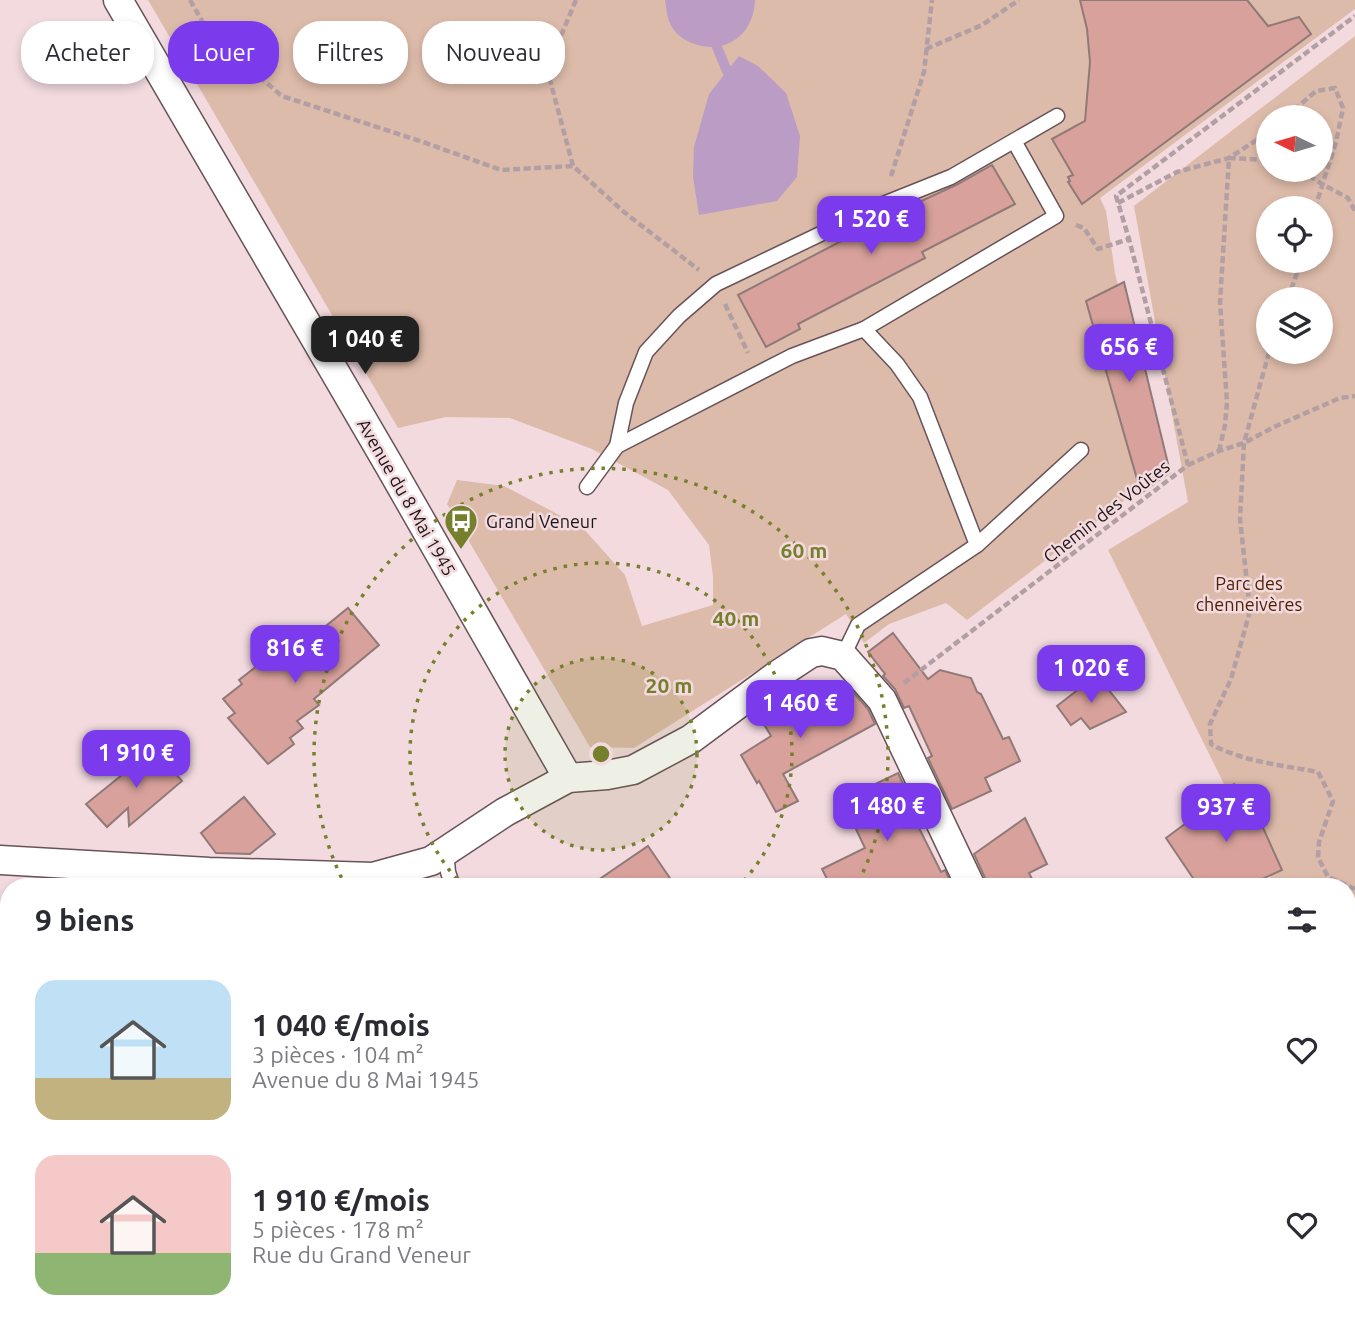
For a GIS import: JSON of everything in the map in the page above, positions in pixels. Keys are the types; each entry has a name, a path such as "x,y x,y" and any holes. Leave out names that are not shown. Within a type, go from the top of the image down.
{"street":[{"name":"Avenue du 8 Mai 1945","path":"118,0 568,778"},
{"path":"0,860 209,872 373,877 431,861 505,812 568,778 633,770 691,739 776,676 811,653 822,651 843,656 882,700 967,878"}],"lane":[{"path":"587,487 617,446 626,403 646,352 679,316 716,284 881,205 951,177 1056,116"},
{"path":"617,446 792,356 864,329 1056,216 1014,141"},
{"path":"864,329 897,364 920,397 977,545"},
{"path":"843,656 858,625 977,545 1081,450"},
{"path":"446,851 450,878"}],"path":[{"path":"190,0 210,34 282,96 502,170 573,166"},
{"path":"576,0 547,69 573,166 624,212 716,284 757,374"},
{"path":"881,205 924,72 932,0"},
{"path":"926,50 982,25 1019,0"},
{"path":"1256,159 1229,158 1177,172 1118,203 1116,196 1355,16"},
{"path":"1300,105 1316,91 1335,89 1343,108 1334,148"},
{"path":"1229,158 1256,140"},
{"path":"1219,451 1227,402 1220,302 1229,158"},
{"path":"1319,182 1348,198 1355,211"},
{"path":"1318,196 1322,184"},
{"name":"Chemin des Voûtes","path":"882,700 1188,465 1118,203"},
{"path":"1056,216 1084,228 1098,249 1129,239"},
{"path":"1266,364 1244,443 1240,519 1250,611 1231,679 1210,724 1211,744 1225,751 1261,761 1318,772 1334,801 1319,842 1318,857 1330,878"},
{"path":"1188,465 1244,443 1340,398 1355,396"}],"green space":[{"path":"148,0 1355,0 1355,9 1100,198 1106,211 1115,273 1163,471 967,620 946,603 889,624 864,643 846,614 634,748 590,747 447,504 457,480 504,486 582,527 625,575 642,626 713,605 709,545 668,490 592,449 510,418 446,417 398,428 197,84 279,84 279,21 168,21 168,34"},
{"name":"Parc des chenneivères","path":"1355,36 1355,878 1271,878 1108,550 1188,502 1134,206 1256,112 1256,182 1334,182 1334,105 1265,105"}],"shaded area":[{"path":"665,0 755,0 749,23 743,32 736,40 716,47 692,43 678,35 669,21"},
{"path":"739,56 758,66 786,93 800,136 797,177 777,201 699,215 693,177 694,147 709,94"}],"building":[{"path":"1080,0 1247,0 1268,26 1299,17 1311,34 1082,204 1068,182 1068,177 1073,175 1052,139 1085,121 1090,62 1087,29"},
{"path":"992,165 1015,204 922,252 925,258 798,324 800,329 766,347 738,295"},
{"path":"1124,282 1170,472 1141,493 1086,301"},
{"path":"348,608 379,645 314,699 319,705 297,721 303,728 290,738 294,744 268,764 228,718 235,713 223,699 242,684 239,680 262,662 265,665 283,649 289,656"},
{"path":"893,633 928,679 940,670 971,678 1003,739 1009,737 1020,761 985,778 991,791 952,809 928,758 932,756 909,706 904,708 895,689 868,652"},
{"path":"1097,675 1126,712 1090,729 1081,718 1071,725 1057,706"},
{"path":"790,688 807,721 854,693 868,709 875,724 783,774 798,801 776,812 741,755 771,736 756,711"},
{"path":"154,749 182,781 129,826 128,808 107,827 86,804"},
{"path":"898,773 922,824 918,826 941,872 945,870 949,878 826,878 822,869 865,848 842,800"},
{"path":"1234,784 1238,793 1246,790 1282,870 1264,878 1193,878 1166,838 1197,815 1195,813"},
{"path":"244,797 275,834 250,854 216,853 201,833"},
{"path":"1025,818 1047,864 1029,873 1032,878 985,878 974,854"},
{"path":"648,846 670,878 601,878"}],"waterway":[{"path":"717,47 727,71"}],"place":[{"name":"Grand Veneur","path":"461,551"}]}
